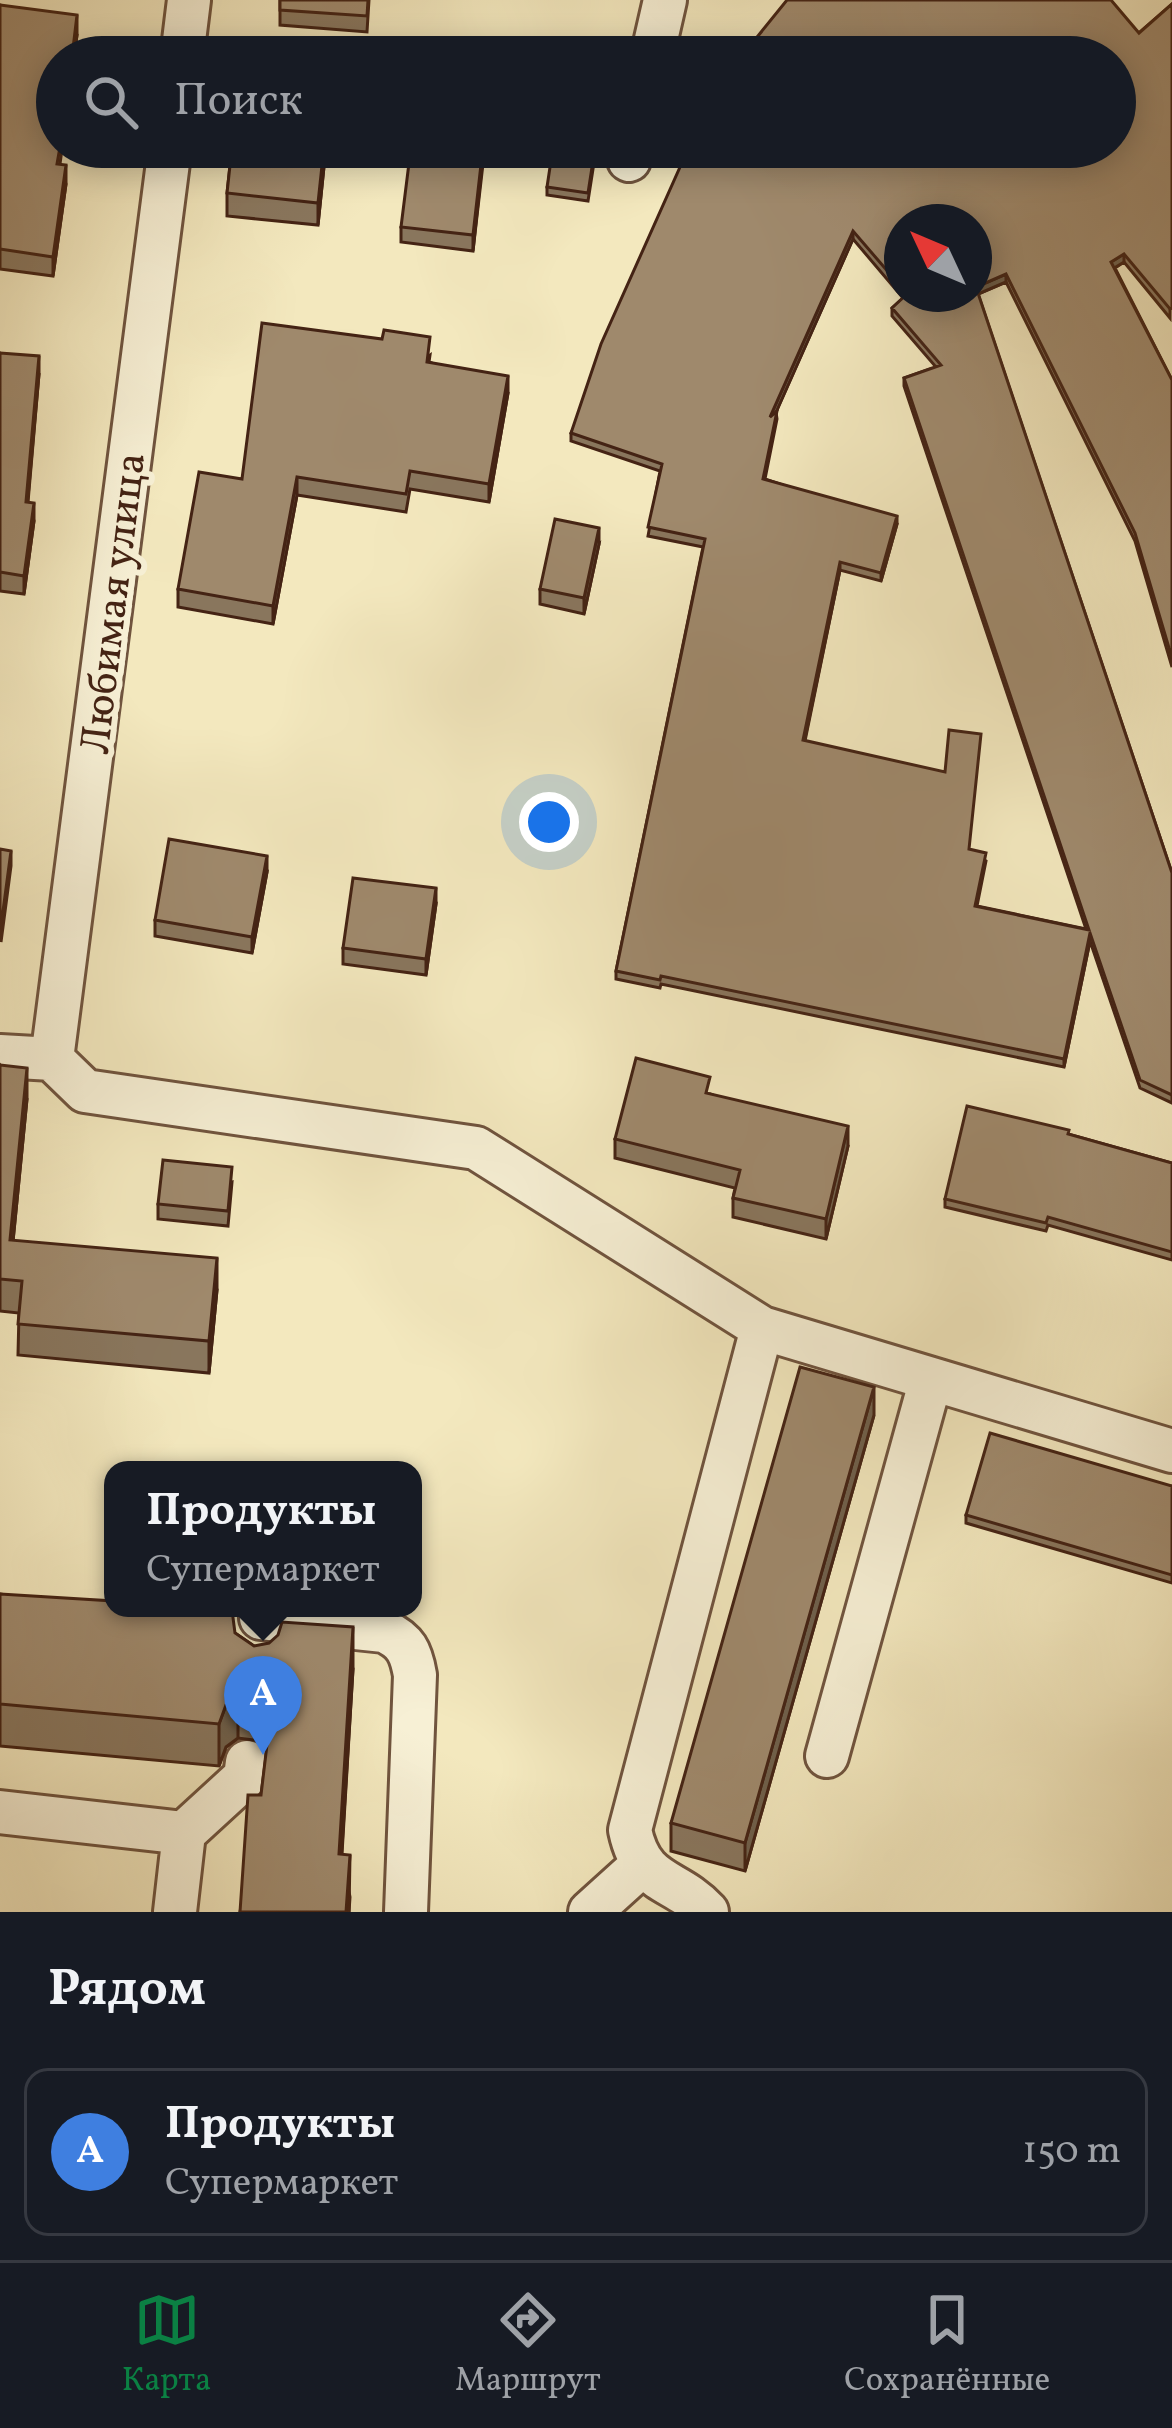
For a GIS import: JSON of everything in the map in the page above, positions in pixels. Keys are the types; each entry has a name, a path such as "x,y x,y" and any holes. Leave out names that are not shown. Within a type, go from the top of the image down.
{"street":[{"path":"185,36 189,0"},
{"path":"657,36 665,0"},
{"name":"Любимая улица","path":"52,1059 167,168"},
{"path":"0,1055 52,1059 85,1091 476,1148 763,1328 1172,1451"},
{"path":"707,1912 642,1865 629,1830 763,1328"},
{"path":"827,1756 931,1379"},
{"path":"249,1617 384,1631 401,1639 412,1654 406,1912"},
{"path":"257,1663 261,1618"},
{"path":"175,1912 184,1833 245,1777 247,1762"},
{"path":"0,1812 184,1833"},
{"path":"590,1912 642,1865"}],"building":[{"path":"280,0 368,0 367,16 280,10"},
{"path":"787,0 1111,0 1139,33 1172,4 1172,308 1124,254 1111,262 1172,380 1172,658 1135,533 1006,274 992,280 992,204 884,204 884,267 853,231 770,417 777,411 763,479 897,516 881,573 840,562 803,740 945,772 949,730 981,734 969,849 986,853 975,906 1089,930 904,378 941,365 895,312 984,312 1172,873 1172,1095 1140,1080 1090,933 1064,1059 661,976 660,980 616,971 705,539 648,527 662,464 571,433 601,344 680,168 1136,168 1136,36 758,36"},
{"path":"0,5 77,15 74,36 36,36 36,168 66,168 53,257 0,249"},
{"path":"230,168 322,168 318,203 227,193"},
{"path":"408,168 481,168 473,235 401,227"},
{"path":"550,168 592,168 588,193 547,187"},
{"path":"262,323 382,339 384,330 430,337 427,362 508,376 489,484 410,471 406,494 297,477 273,606 178,589 199,472 242,479"},
{"path":"0,353 39,356 26,502 34,503 24,576 0,572"},
{"path":"555,519 599,528 584,598 540,589"},
{"path":"169,839 267,856 252,937 155,920"},
{"path":"0,849 11,851 1,926 0,926"},
{"path":"353,878 436,888 426,959 343,948"},
{"path":"636,1058 710,1077 706,1093 848,1126 826,1219 733,1198 740,1170 615,1139"},
{"path":"0,1065 27,1068 10,1240 217,1258 209,1341 18,1324 22,1281 0,1279"},
{"path":"967,1106 1069,1130 1068,1134 1172,1163 1172,1252 1048,1217 1046,1223 945,1199"},
{"path":"163,1160 232,1167 228,1211 158,1204"},
{"path":"800,1367 874,1387 745,1843 671,1823"},
{"path":"990,1433 1172,1486 1172,1575 966,1515"},
{"path":"0,1594 104,1600 104,1617 233,1617 235,1633 254,1646 269,1643 282,1622 353,1627 339,1854 350,1855 346,1912 240,1912 248,1795 261,1795 271,1711 262,1699 238,1696 226,1705 219,1724 0,1704"}],"place":[{"name":"Продукты","path":"263,1755"}]}
